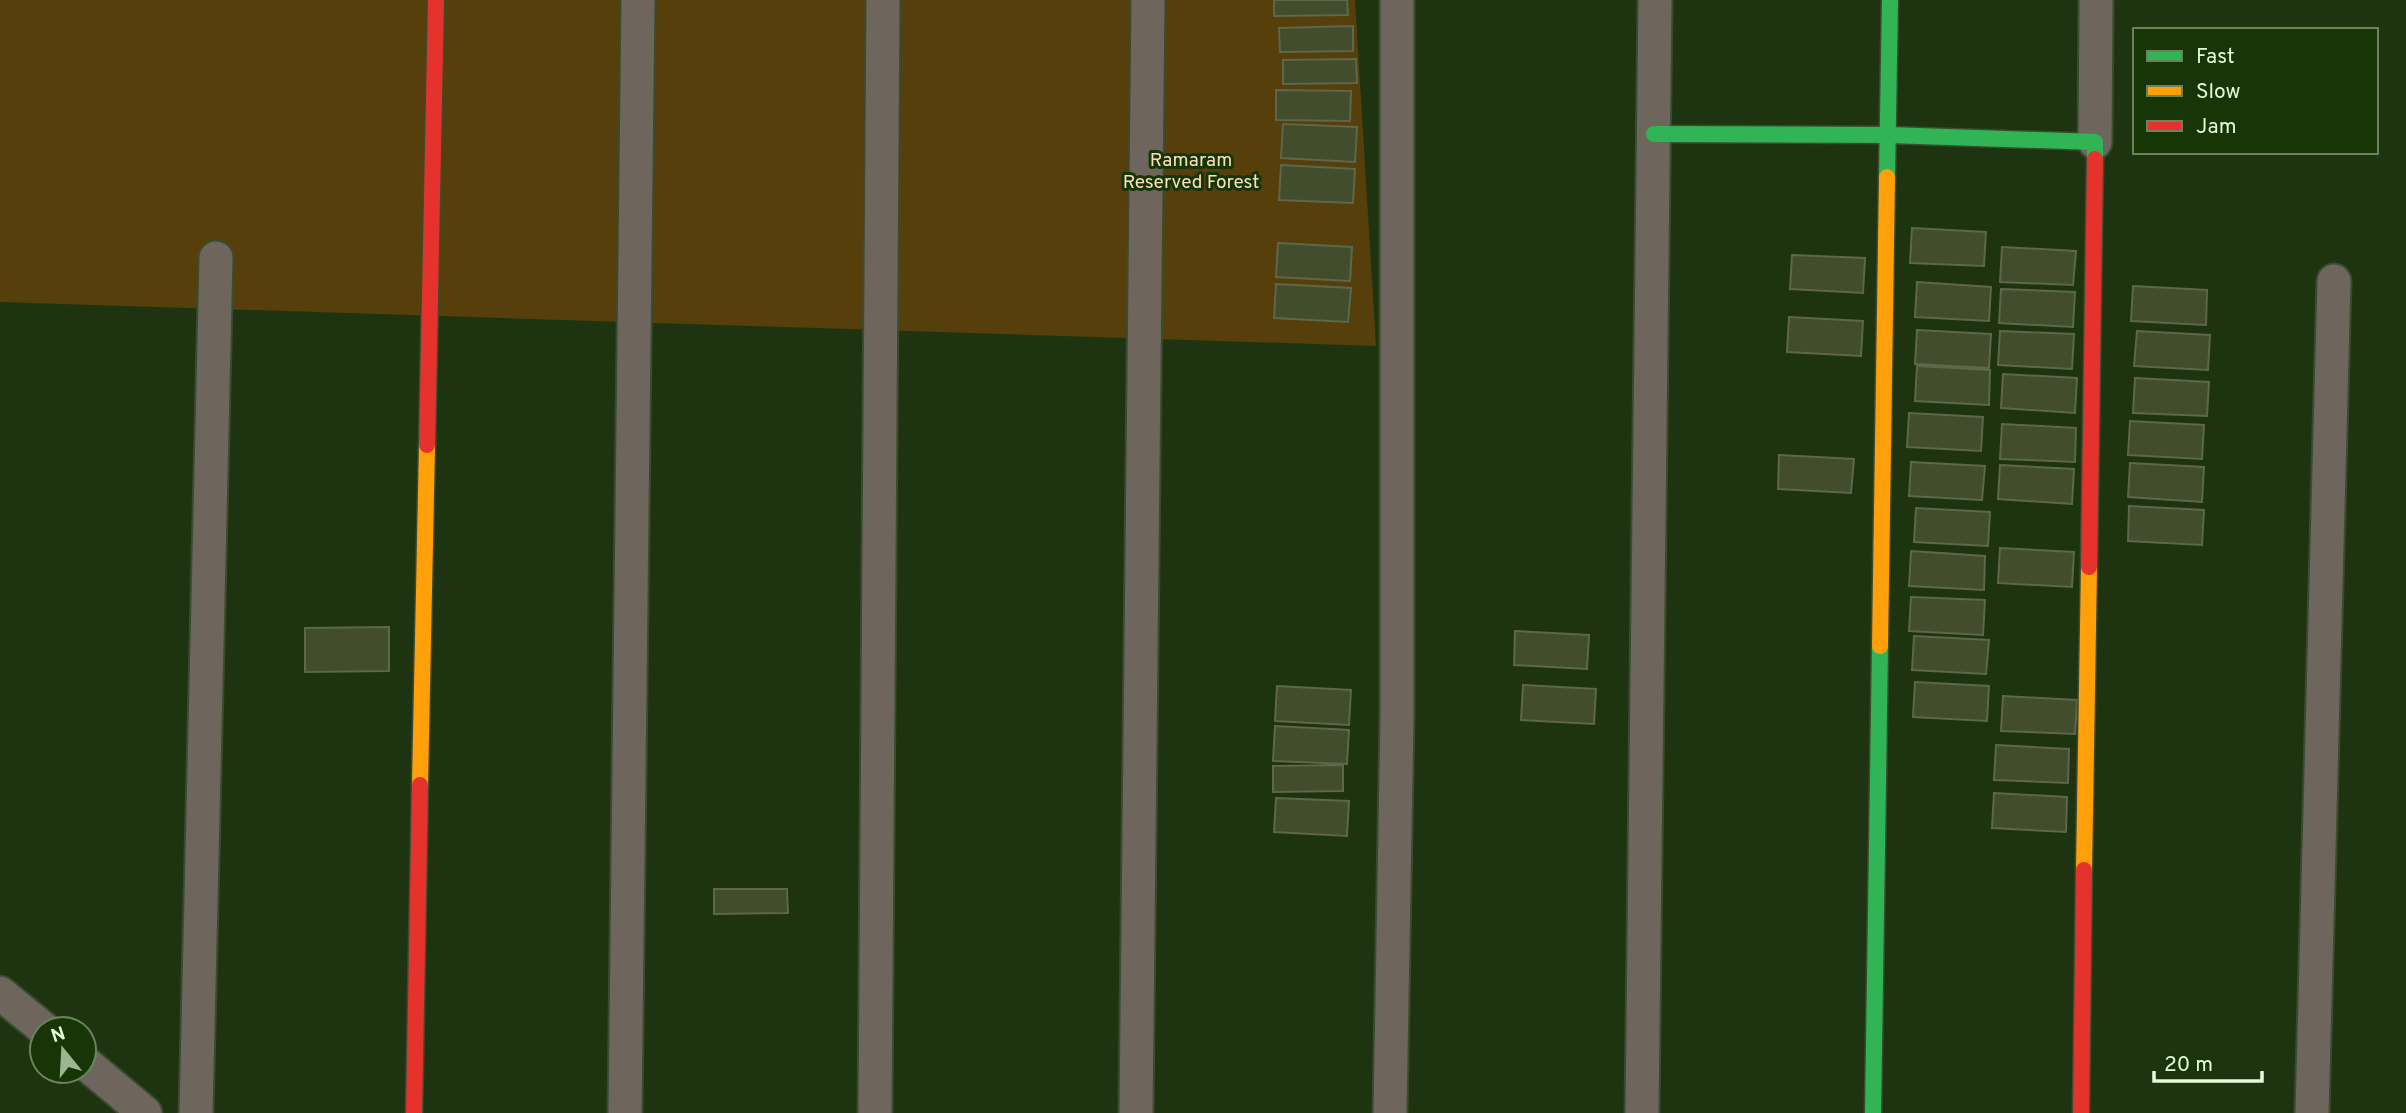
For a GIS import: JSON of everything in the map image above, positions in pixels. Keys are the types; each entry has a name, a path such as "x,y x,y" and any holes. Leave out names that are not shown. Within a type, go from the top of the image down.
{"street":[{"path":"414,1113 436,0"},
{"path":"625,1113 638,0"},
{"path":"875,1113 883,0"},
{"path":"1136,1113 1148,0"},
{"path":"1390,1113 1397,716 1397,0"},
{"path":"1642,1113 1655,0"},
{"path":"1873,1113 1890,0"},
{"path":"2081,1113 2096,0"},
{"path":"1654,134 1889,135 2095,142"},
{"path":"196,1113 216,258"},
{"path":"2312,1113 2334,281"},
{"path":"0,993 28,1016"},
{"path":"98,1074 145,1113"}],"green space":[{"name":"Ramaram Reserved Forest","path":"0,0 1355,0 1376,346 0,302"}],"building":[{"path":"1274,0 1347,0 1348,15 1274,16"},
{"path":"1353,26 1353,51 1280,52 1279,28"},
{"path":"1356,59 1357,83 1283,84 1283,60"},
{"path":"1276,90 1351,91 1350,121 1276,120"},
{"path":"1283,124 1357,127 1355,162 1281,158"},
{"path":"1281,165 1355,169 1353,203 1279,200"},
{"path":"1912,228 1986,232 1984,266 1910,263"},
{"path":"1278,243 1352,247 1350,281 1276,277"},
{"path":"2002,247 2076,251 2073,285 2000,282"},
{"path":"1792,255 1865,258 1863,293 1790,289"},
{"path":"1917,282 1991,287 1989,321 1915,317"},
{"path":"1276,284 1351,288 1348,322 1274,318"},
{"path":"2133,286 2207,290 2206,325 2131,321"},
{"path":"2001,289 2075,292 2073,327 1999,323"},
{"path":"1789,317 1863,321 1861,356 1787,352"},
{"path":"1917,330 1991,334 1989,368 1915,364"},
{"path":"2000,331 2074,334 2072,369 1998,365"},
{"path":"2137,331 2210,335 2208,370 2134,366"},
{"path":"1917,366 1990,370 1989,405 1915,401"},
{"path":"2003,374 2077,378 2075,413 2001,408"},
{"path":"2135,378 2209,382 2207,416 2133,413"},
{"path":"1909,413 1983,417 1981,451 1907,447"},
{"path":"2130,421 2204,425 2202,459 2128,455"},
{"path":"2002,424 2076,428 2075,462 2000,459"},
{"path":"1779,455 1854,459 1851,493 1778,489"},
{"path":"1911,462 1985,466 1982,500 1909,496"},
{"path":"2130,463 2204,467 2202,502 2128,497"},
{"path":"2000,465 2074,469 2072,504 1998,499"},
{"path":"2129,506 2204,510 2202,545 2128,541"},
{"path":"1916,508 1990,512 1988,546 1914,542"},
{"path":"2000,548 2074,552 2072,587 1998,583"},
{"path":"1911,551 1985,556 1984,590 1909,586"},
{"path":"1911,597 1985,600 1983,635 1909,631"},
{"path":"389,627 389,671 305,672 305,628"},
{"path":"1515,631 1589,635 1587,669 1514,665"},
{"path":"1914,636 1989,640 1986,674 1912,670"},
{"path":"1915,682 1989,686 1987,721 1913,717"},
{"path":"1523,685 1596,689 1594,724 1521,720"},
{"path":"1277,686 1351,690 1349,725 1275,721"},
{"path":"2003,696 2077,700 2075,734 2001,731"},
{"path":"1275,726 1349,730 1347,764 1273,761"},
{"path":"1996,745 2069,749 2068,783 1994,780"},
{"path":"1343,765 1343,791 1273,792 1273,766"},
{"path":"1994,793 2067,797 2066,832 1992,828"},
{"path":"1276,798 1349,801 1347,836 1274,832"},
{"path":"714,889 787,889 788,913 714,914"}],"traffic: fast":[{"path":"1887,177 1890,0"},
{"path":"1654,134 1889,135 2095,142 2095,159"},
{"path":"1873,1113 1880,646"}],"traffic: slow":[{"path":"1880,646 1887,177"},
{"path":"420,785 427,445"},
{"path":"2084,870 2089,567"}],"traffic: jam":[{"path":"427,445 436,0"},
{"path":"2089,567 2095,159"},
{"path":"414,1113 420,785"},
{"path":"2081,1113 2084,870"}]}
